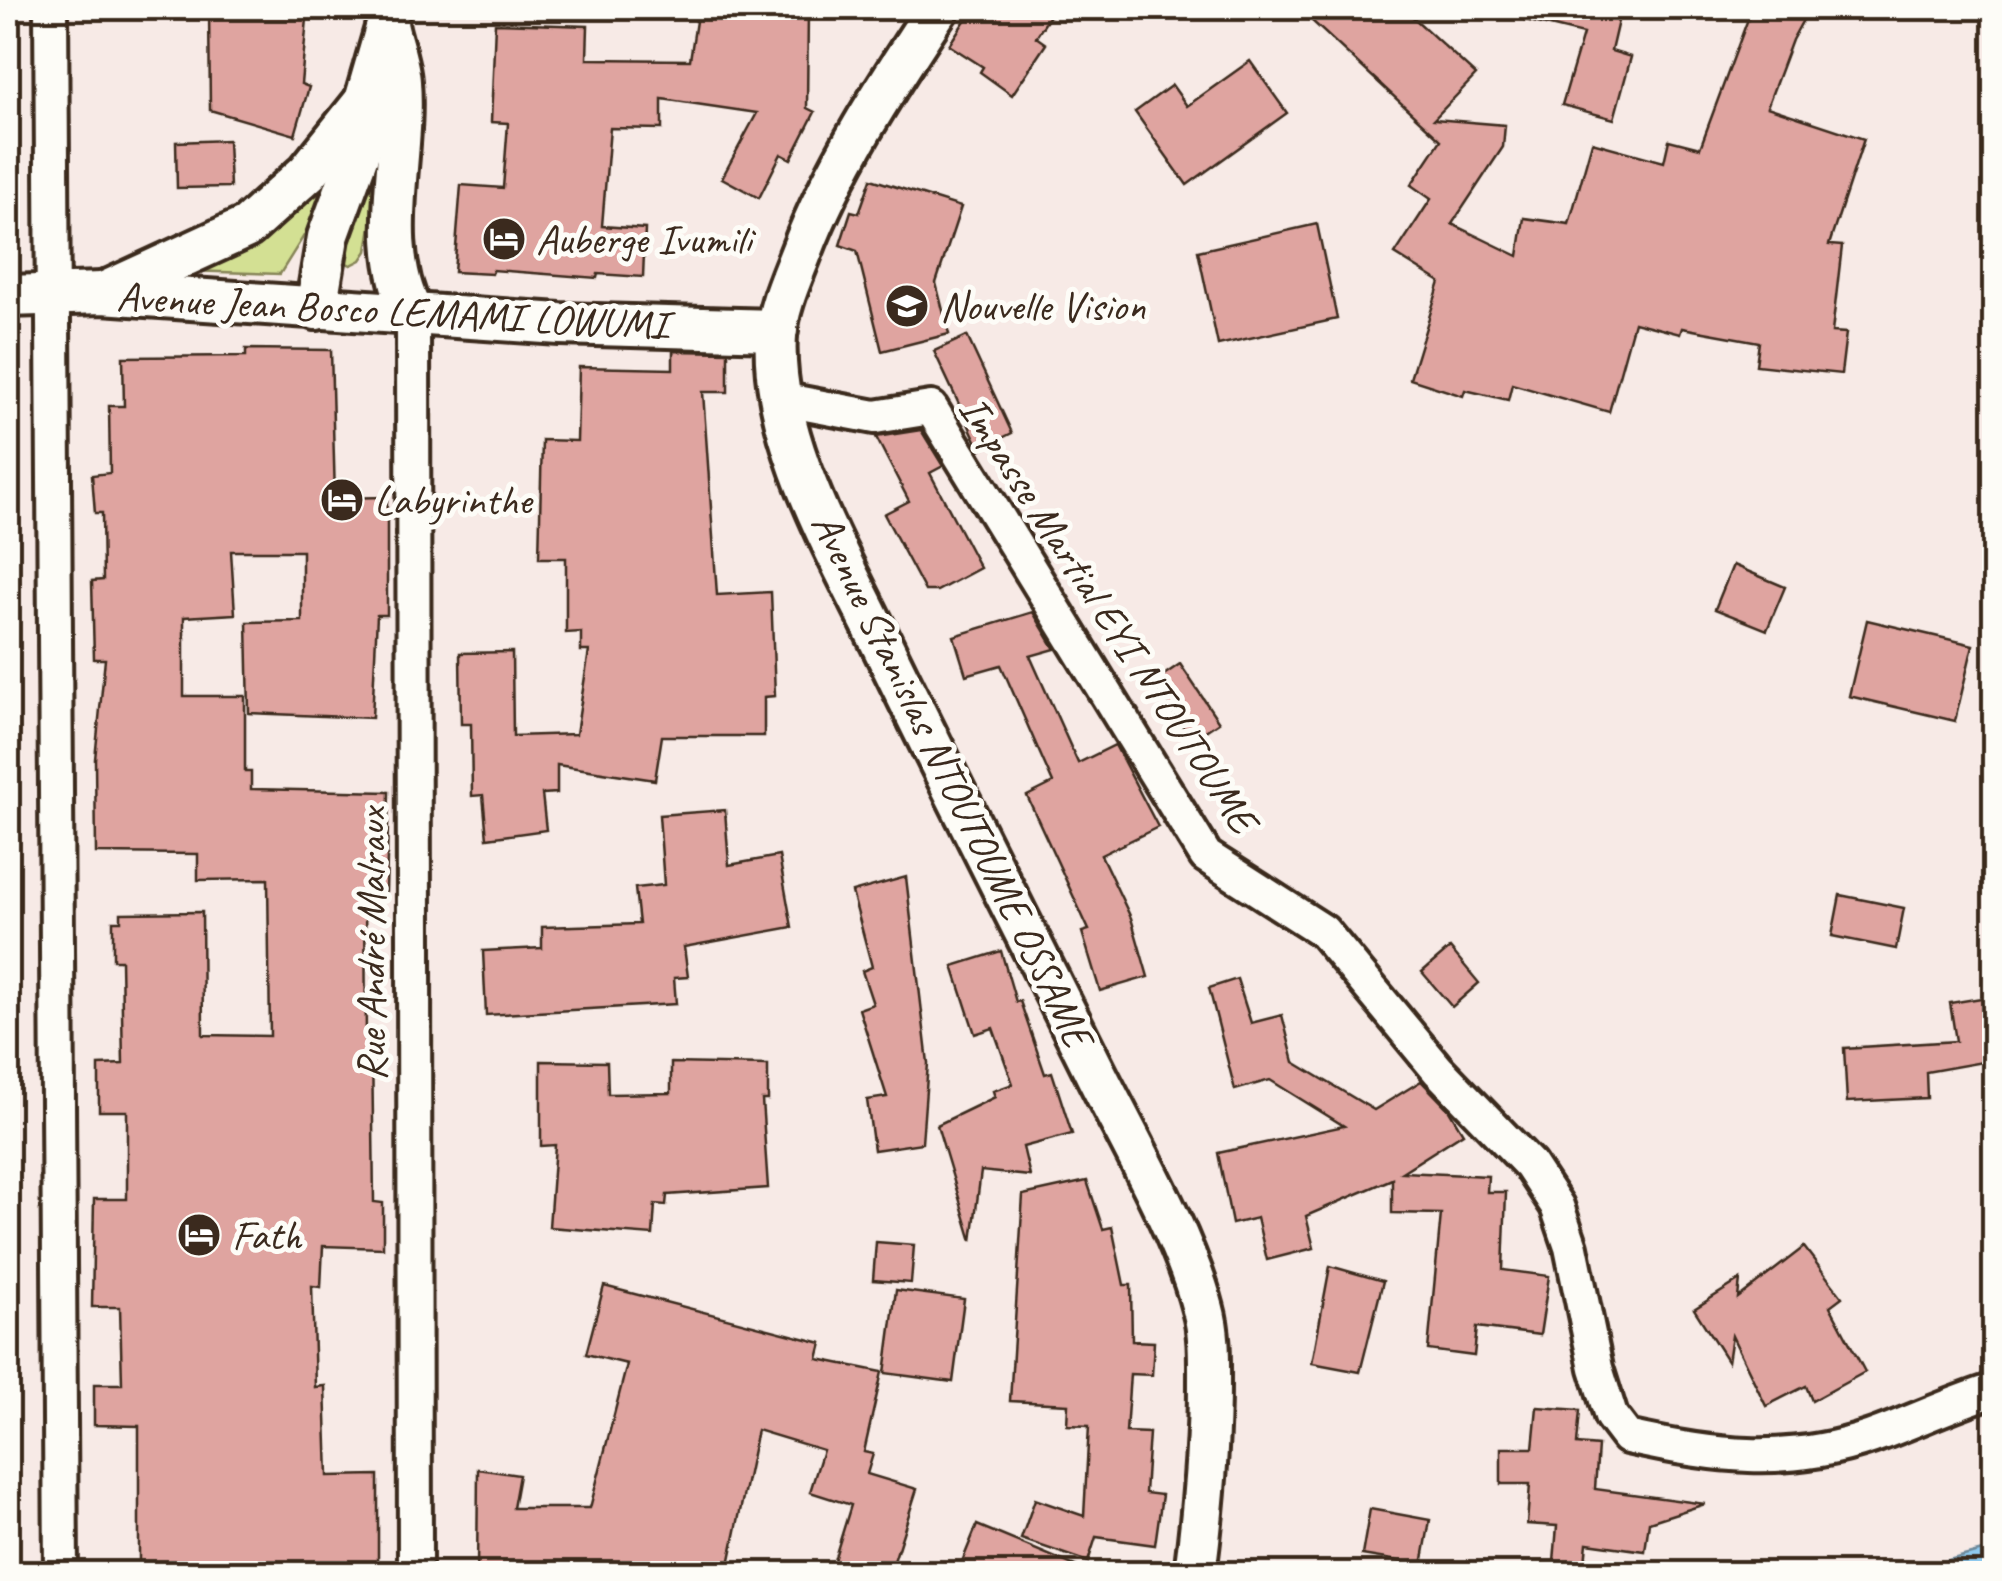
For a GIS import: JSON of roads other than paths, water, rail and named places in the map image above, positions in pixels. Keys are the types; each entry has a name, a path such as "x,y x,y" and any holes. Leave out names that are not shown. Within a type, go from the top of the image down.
{"street":[{"path":"51,8 61,1574"},
{"name":"Avenue Stanislas NTOUTOUME OSSAME","path":"938,8 871,112 820,202 787,288 776,330 780,398 802,470 833,544 1193,1276 1204,1312 1209,1349 1208,1453 1195,1574"},
{"path":"333,309 328,237 359,152 364,101 387,16"},
{"path":"387,16 400,82 394,254 399,286 413,315"},
{"path":"102,293 247,228 308,172 364,101"},
{"path":"333,309 370,284 395,208"},
{"name":"Avenue Jean Bosco LEMAMI LOWUMI","path":"8,296 102,293 560,324 776,330"},
{"name":"Rue André Malraux","path":"413,315 415,1574"},
{"name":"Impasse Martial EYI NTOUTOUME","path":"780,398 876,417 931,408 1206,856 1323,931 1438,1070 1530,1165 1557,1206 1572,1247 1596,1368 1611,1416 1627,1436 1719,1455 1768,1457 1868,1438 1994,1390"}],"water":[{"path":"1994,1548 1994,1573 1900,1573"}],"place":[{"name":"Auberge Ivumili","path":"504,239"},
{"name":"Nouvelle Vision","path":"907,306"},
{"name":"Labyrinthe","path":"342,500"},
{"name":"Fath","path":"199,1235"}]}
